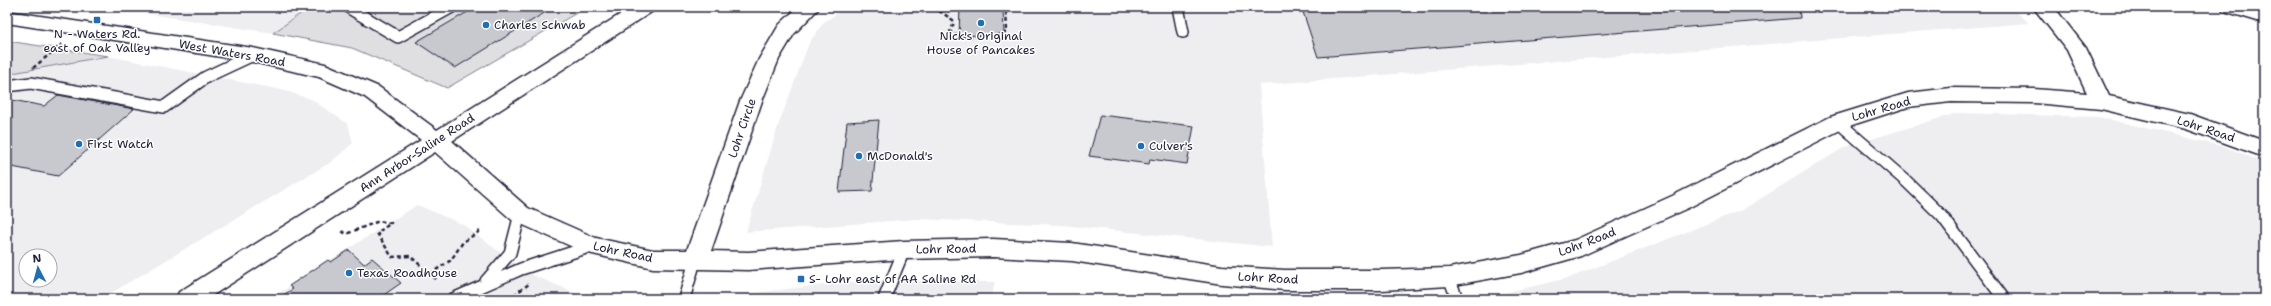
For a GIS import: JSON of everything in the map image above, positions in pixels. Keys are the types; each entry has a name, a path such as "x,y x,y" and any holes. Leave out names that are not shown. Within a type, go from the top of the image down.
{"main road":[{"name":"Ann Arbor-Saline Road","path":"188,299 646,7"},
{"name":"Lohr Circle","path":"695,262 751,101 769,59 786,30 810,7"},
{"path":"2043,7 2076,48 2101,102"},
{"path":"2231,7 2264,17"},
{"name":"West Waters Road","path":"7,17 253,55 325,71 372,92 437,141"},
{"name":"Lohr Road","path":"437,141 520,214 592,246 641,258 695,262 748,262 904,250 993,248 1072,252 1222,275 1285,280 1382,280 1450,277 1521,264 1581,247 1680,202 1838,122 1908,100 1951,95 2034,96 2101,102 2190,122 2264,149"}],"lane":[{"path":"353,7 351,10 398,37 444,9"},
{"path":"1178,7 1182,32"},
{"path":"7,86 31,83 164,108 206,77 253,55"},
{"path":"1838,122 1906,181 1942,216 2004,299"},
{"path":"483,285 510,253 520,214"},
{"path":"453,299 483,285 556,256 592,246"},
{"path":"884,299 904,250"},
{"path":"684,299 695,262"},
{"path":"1450,277 1457,299"}],"path":[{"path":"920,10 923,12 933,7 953,20 954,23 950,32 960,37 1002,35 1007,32 1006,7"},
{"path":"29,71 62,44"},
{"path":"342,231 346,234 379,221 391,223 377,233 387,253 392,257 410,256 437,280"},
{"path":"430,274 451,260 463,242 480,231"},
{"path":"508,299 531,282"}],"shaded area":[{"path":"104,7 587,7 447,88 352,48 273,33"},
{"path":"310,7 587,7 447,88 352,48 273,33"},
{"path":"847,7 2011,7 2029,23 1259,85 1272,247 1061,225 917,219 746,232 778,126 809,43 824,22"},
{"path":"7,41 108,56 7,74"},
{"path":"108,56 282,90 311,99 348,124 353,143 331,162 101,299 7,299 7,74"},
{"path":"1957,113 2099,117 2226,147 2264,163 2264,299 1478,299 1569,278 1742,210 1845,147"},
{"path":"417,205 462,224 528,273 585,297 607,299 270,299"},
{"path":"871,280 995,282 991,299 695,299"}],"building":[{"name":"Charles Schwab","path":"476,7 554,7 455,68 416,42"},
{"name":"Nick's Original House of Pancakes","path":"960,7 1003,7 1004,34 959,36"},
{"path":"1322,7 1799,7 1800,18 1318,57 1302,9"},
{"path":"58,95 134,109 58,176 7,166 7,99 44,106"},
{"name":"Culver's","path":"1100,115 1194,126 1187,164 1150,159 1149,164 1089,156"},
{"name":"McDonald's","path":"879,120 872,191 839,192 847,122"},
{"name":"Texas Roadhouse","path":"349,250 364,264 372,258 401,283 378,299 277,299 293,289 289,286 328,260 331,262"}],"place":[{"name":"N - Waters Rd. east of Oak Valley","path":"97,20"},
{"name":"Nick's Original House of Pancakes","path":"981,23"},
{"name":"Charles Schwab","path":"486,25"},
{"name":"First Watch","path":"79,144"},
{"name":"Culver's","path":"1141,146"},
{"name":"McDonald's","path":"859,156"},
{"name":"Texas Roadhouse","path":"349,273"},
{"name":"S- Lohr east of AA Saline Rd","path":"801,279"}]}
